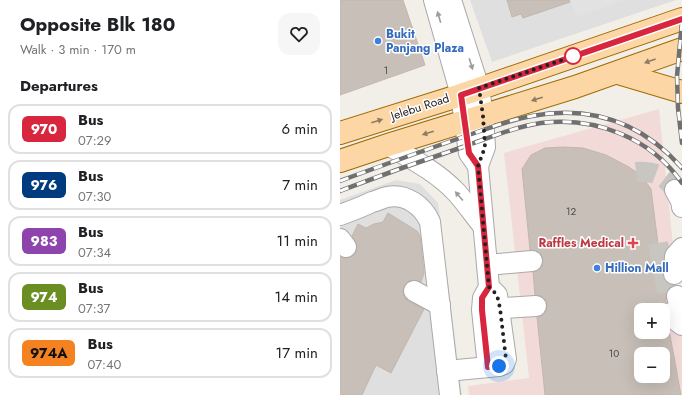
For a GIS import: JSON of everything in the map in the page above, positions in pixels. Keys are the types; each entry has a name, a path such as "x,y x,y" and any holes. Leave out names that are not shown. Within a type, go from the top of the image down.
{"main road":[{"name":"Jelebu Road","path":"340,133 470,92 682,19"},
{"path":"340,161 618,73 682,49"},
{"path":"618,73 682,92"}],"street":[{"path":"434,0 470,92"},
{"path":"448,371 499,366 504,364 506,359 491,309 497,295 489,287 478,166 485,147 474,118 451,0"},
{"path":"388,145 429,169 456,192 483,226"},
{"path":"340,215 387,197 397,196 420,206 427,214 430,222 448,371 447,394"},
{"path":"674,274 675,256 682,248"},
{"path":"487,266 532,261"},
{"path":"414,291 440,305"},
{"path":"491,309 536,306"}],"shaded area":[{"path":"470,0 676,0 492,62"},
{"path":"570,0 626,0 576,17"},
{"name":"Hillion Mall","path":"659,109 682,333 682,395 469,395 468,386 529,378 504,153"},
{"path":"396,180 420,184 438,203 462,395 340,395 340,200"}],"building":[{"name":"Bukit Panjang Plaza","path":"340,0 403,0 425,65 340,95"},
{"path":"507,0 569,0 570,2 523,18 521,14 512,17"},
{"name":"Hillion Mall","path":"545,148 583,148 606,155 629,167 643,178 651,189 662,275 667,283 673,285 666,292 666,303 634,303 634,339 670,339 670,335 681,395 545,395 537,317 542,316 546,311 547,305 546,300 541,296 535,295 533,272 538,271 542,266 543,260 541,254 537,251 530,250 522,169 531,155"},
{"path":"388,213 417,231 420,236 424,273 421,282 414,280 408,281 404,286 403,292 404,297 408,301 424,309 391,373 376,365 362,395 340,395 340,259 341,257 347,258 353,256 356,252 357,245 352,236 358,224 366,228 383,222"}],"tunnel":[{"path":"636,172 654,173 667,181 675,190"},
{"path":"658,243 671,313"}],"railway":[{"path":"682,22 677,76 678,108 682,143"},
{"path":"340,181 505,123 532,116 554,113 575,113 595,116 614,121 633,129 650,139 667,152 682,168"},
{"path":"340,191 398,169 509,131 541,123 561,122 581,123 601,127 638,142 669,167 682,183"}],"bus line":[{"name":"970","path":"488,367 482,298 489,287 478,166 469,153 461,95 682,19"}],"place":[{"name":"Bukit Panjang Plaza","path":"378,41"},
{"name":"Raffles Medical","path":"633,243"},
{"name":"Hillion Mall","path":"597,268"}],"route":[{"path":"499,366 504,364 506,359 497,295 489,287 478,166 485,147 479,88 577,55 573,56"}]}
